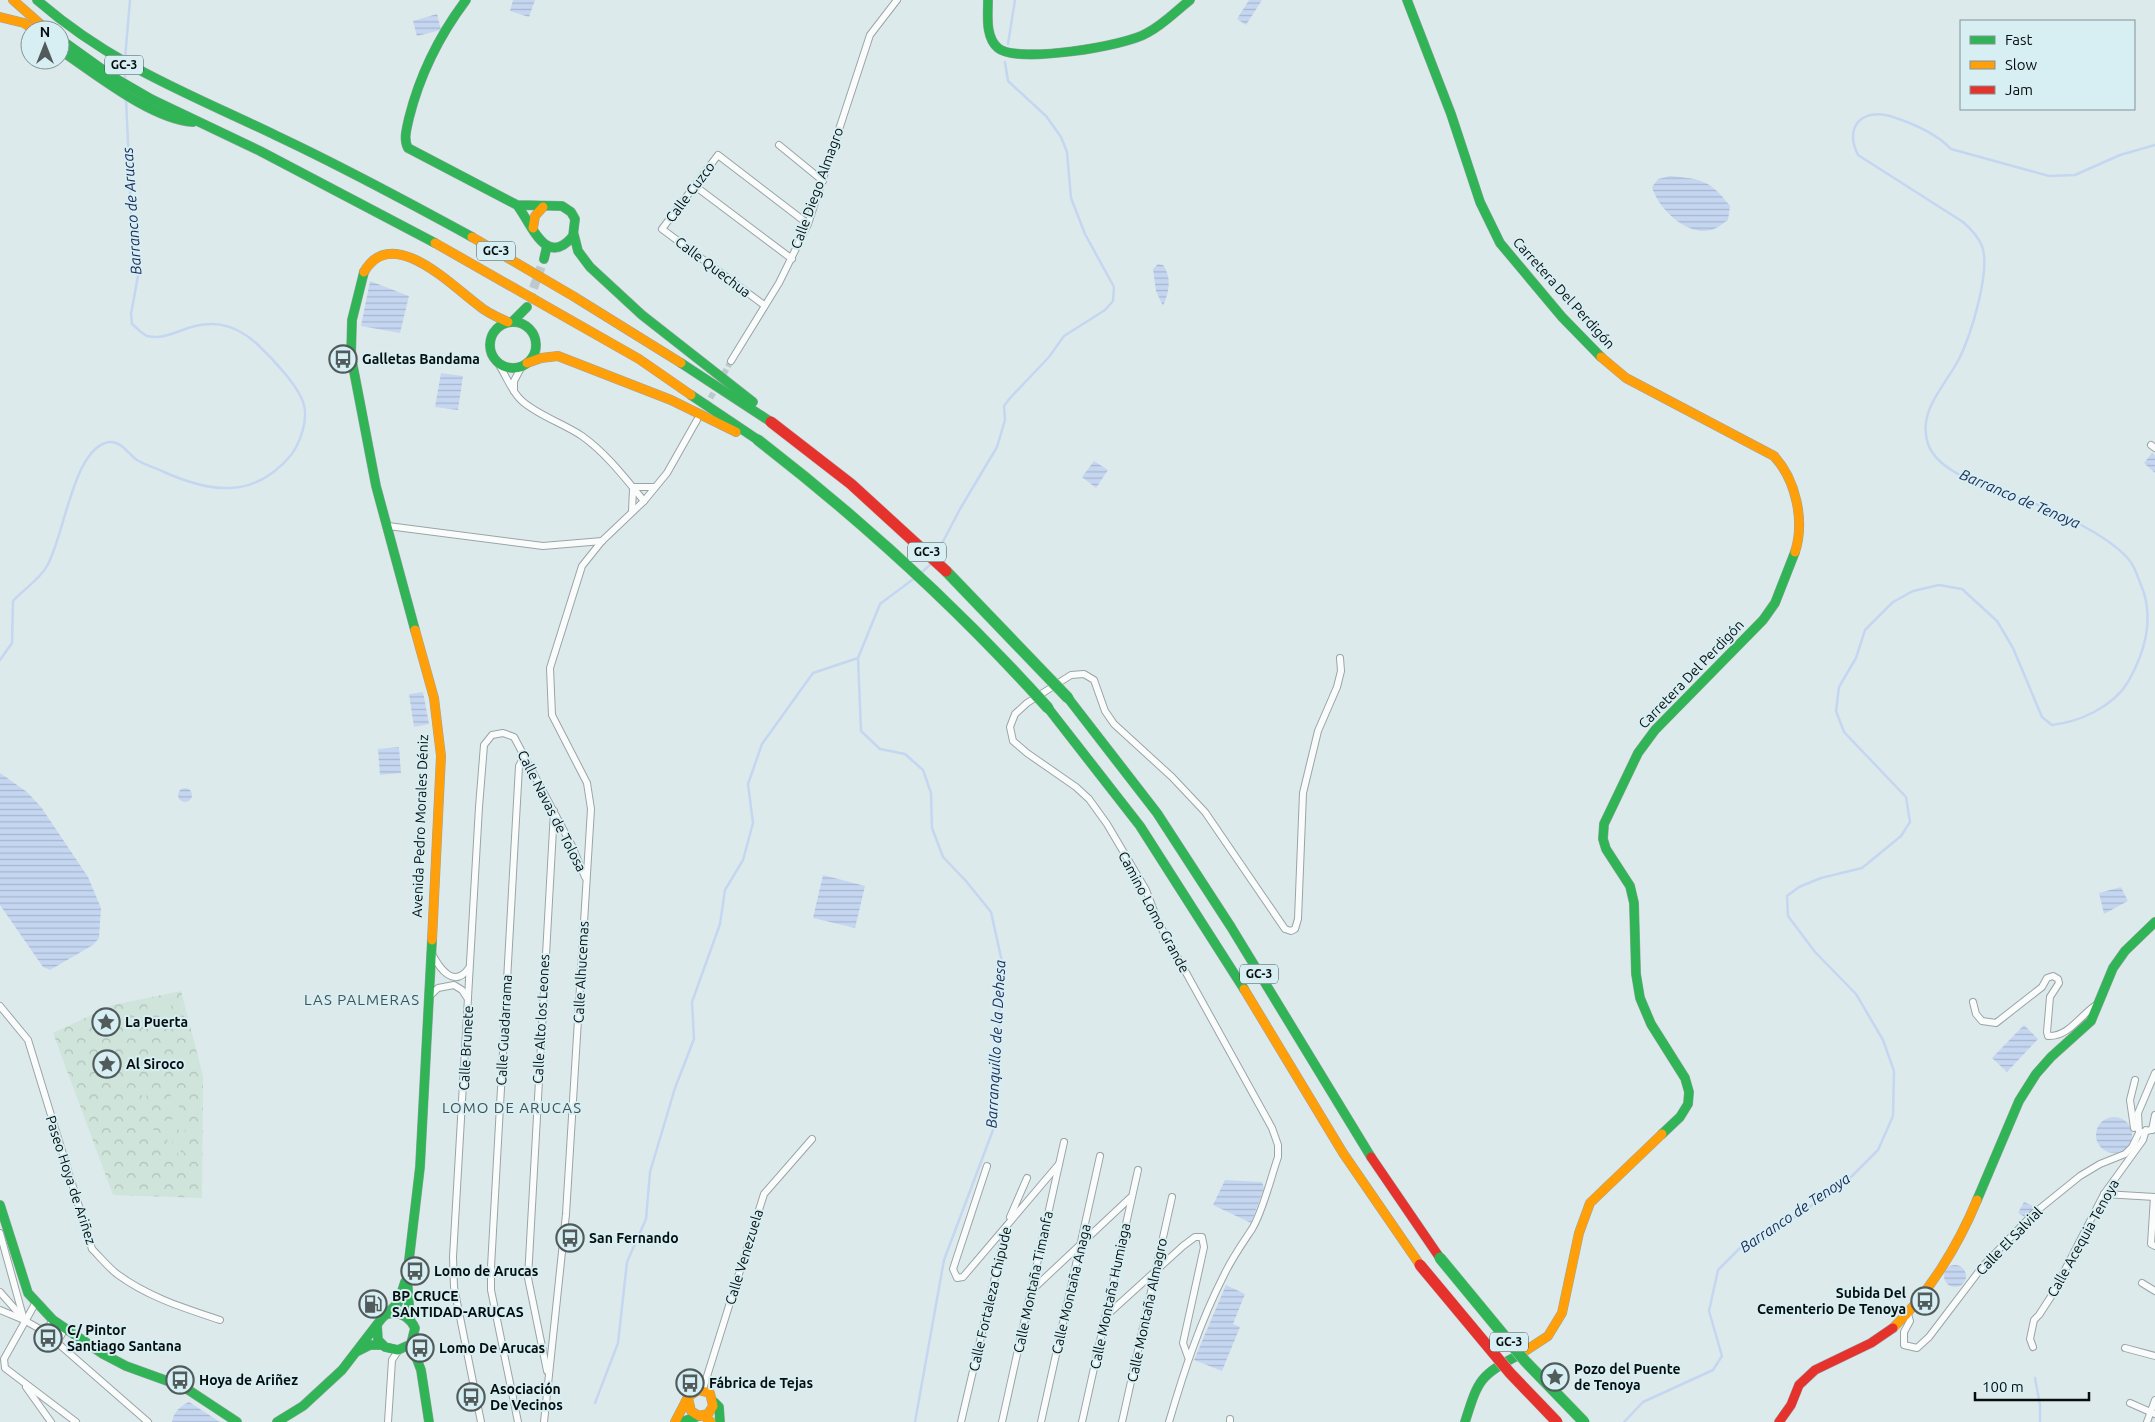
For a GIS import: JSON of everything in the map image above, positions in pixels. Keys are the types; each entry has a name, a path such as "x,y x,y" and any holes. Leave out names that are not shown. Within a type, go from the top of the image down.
{"main road":[{"path":"12,0 35,20"},
{"name":"GC-3","path":"37,0 76,34 114,59 158,83 267,131 373,184 542,277 668,352 773,420 916,542 981,604 1068,698 1157,813 1231,926 1366,1149 1440,1258 1525,1361 1584,1422"},
{"path":"466,0 457,11 429,59 414,97 405,142 408,148 517,205 543,207 557,204 569,210 576,222 574,235 578,251 590,267 642,314 773,420"},
{"path":"988,0 988,33 994,45 1005,52 1018,56 1033,56 1129,41 1148,33 1190,0"},
{"name":"Carretera Del Perdigón","path":"1407,0 1451,114 1480,202 1508,255 1562,317 1610,366 1626,378 1774,456 1784,467 1791,482 1800,528 1798,542 1775,603 1763,620 1655,730 1638,753 1604,824 1602,839 1606,850 1630,886 1634,904 1636,974 1640,998 1650,1024 1685,1078 1689,1092 1688,1104 1680,1117 1590,1203 1582,1218 1565,1302 1556,1327 1543,1342 1484,1376 1476,1388 1465,1422"},
{"path":"0,17 20,22"},
{"name":"GC-3","path":"70,46 112,77 200,124 260,151 480,267 639,359 758,444 797,469 825,491 902,559 959,612 1048,708 1140,826 1212,937 1343,1153 1420,1265 1510,1373 1557,1422"},
{"path":"70,57 145,106 177,121 200,124"},
{"path":"517,205 533,228 537,239 547,246 560,247 566,244 574,235"},
{"path":"533,228 535,216 543,207"},
{"path":"544,259 547,246"},
{"name":"Avenida Pedro Morales Déniz","path":"407,1277 420,1167 440,756 438,721 376,486 350,356 349,338 351,321 364,268 374,260 389,253 409,256 444,278 482,309"},
{"path":"492,335 527,307 528,327 532,332 536,346 532,358 524,365"},
{"path":"482,309 489,322 492,335 490,349 497,362 509,367 524,365 540,358 558,356 698,410 758,444"},
{"path":"482,309 497,320 528,327"},
{"path":"1779,1422 1791,1405 1799,1385 1815,1370 1871,1342 1894,1328 1908,1314 1935,1278 1970,1217 2019,1101 2036,1074 2051,1057 2079,1034 2091,1021 2113,968 2125,951 2155,922"},
{"path":"0,1205 28,1293 53,1320 65,1330 126,1366 184,1387 202,1397 237,1422"},
{"path":"395,1350 415,1328 410,1318 407,1277"},
{"path":"277,1422 303,1406 342,1370 380,1320 398,1303 407,1277"},
{"path":"395,1350 376,1335 380,1320 395,1312 410,1318"},
{"path":"356,1352 370,1345 395,1350 418,1360 429,1422"},
{"path":"675,1422 688,1398 694,1391 702,1389 710,1394 719,1407 720,1422"},
{"path":"688,1398 691,1411 704,1418"},
{"path":"681,1422 704,1418 711,1410 714,1402"}],"street":[{"name":"Calle Diego Almagro","path":"731,361 792,259 808,224 823,181 870,34 897,0"},
{"path":"779,145 823,181"},
{"name":"Calle Cuzco","path":"662,229 718,155 808,224"},
{"path":"695,186 792,259"},
{"name":"Calle Quechua","path":"662,229 764,305"},
{"path":"497,362 514,392 530,406 583,437 601,452 644,500"},
{"path":"514,392 516,372 524,365"},
{"name":"Calle Alhucemas","path":"544,1422 547,1375 557,1313 566,1214 591,809 588,782 552,715 550,668 582,566 602,541 644,500 667,473 698,420"},
{"path":"633,487 654,487"},
{"path":"632,512 633,487"},
{"path":"388,526 542,546 602,541"},
{"name":"Camino Lomo Grande","path":"1169,1422 1188,1357 1223,1275 1242,1241 1252,1228 1278,1157 1278,1145 1257,1099 1158,922 1146,890 1106,824 1089,799 1076,787 1013,741 1010,727 1015,714 1026,703 1071,675 1084,674 1094,680 1105,711 1114,724 1172,777 1205,812 1285,929 1291,931 1295,928 1298,920 1303,793 1318,731 1337,687 1341,671 1340,658"},
{"name":"Calle Navas de Tolosa","path":"492,735 504,734 514,737 554,811 586,880"},
{"name":"Calle Brunete","path":"481,1422 454,1279 453,1257 484,745 492,735"},
{"name":"Calle Guadarrama","path":"518,1422 491,1290 491,1266 519,766 524,757"},
{"name":"Calle Alto los Leones","path":"547,1375 528,1278 554,811"},
{"path":"431,952 439,968 448,976 458,977 465,974 470,966"},
{"path":"1973,1002 1976,1014 1982,1021 1996,1022 2042,987 2047,978 2053,976 2058,979 2059,983 2050,997 2046,1032 2048,1036 2056,1037 2066,1032 2089,1009 2100,1002"},
{"path":"429,997 438,988 454,985 462,990 468,1000"},
{"name":"Paseo Hoya de Ariñez","path":"0,1006 28,1040 92,1249 116,1273 141,1290 165,1302 220,1320"},
{"path":"2138,1136 2138,1113 2155,1074"},
{"path":"2134,1080 2130,1100 2138,1136"},
{"name":"Calle Acequia Tenoya","path":"2032,1347 2030,1339 2034,1320 2052,1295 2104,1194 2151,1130 2155,1115"},
{"name":"Calle El Salvial","path":"1908,1314 1910,1321 1904,1332 1904,1345 1917,1348 1929,1337 1983,1266 2033,1214 2080,1176 2100,1164 2125,1154 2138,1136 2151,1130"},
{"name":"Calle Venezuela","path":"702,1389 764,1194 812,1139"},
{"name":"Calle Montaña Timanfa","path":"1002,1422 1064,1142"},
{"name":"Calle Montaña Anaga","path":"1041,1422 1100,1156"},
{"path":"987,1166 952,1269 957,1278 963,1277 1059,1163"},
{"name":"Calle Montaña Humiaga","path":"1082,1422 1138,1170"},
{"name":"Calle Fortaleza Chipude","path":"961,1422 1007,1224 1027,1178"},
{"path":"2104,1194 2154,1197 2153,1245"},
{"path":"1031,1291 1131,1197"},
{"name":"Calle Montaña Almagro","path":"1122,1422 1172,1197"},
{"path":"0,1234 24,1320"},
{"path":"1106,1317 1183,1246 1195,1238 1202,1238 1204,1247 1183,1343 1188,1357"},
{"path":"2142,1283 2155,1291"},
{"path":"0,1292 24,1320"},
{"path":"36,1302 24,1320 4,1359 5,1368 76,1422"},
{"path":"0,1310 24,1320 45,1332 148,1422"},
{"path":"45,1332 53,1320"},
{"path":"57,1342 65,1330"},
{"path":"2125,1348 2155,1356"},
{"path":"388,1422 395,1350"},
{"path":"22,1382 51,1422"},
{"path":"2147,1422 2153,1413 2155,1400"},
{"path":"2130,1403 2153,1413"}],"green space":[{"path":"181,991 203,1076 202,1198 113,1195 53,1033 113,1005"},
{"path":"175,998 181,1017 179,1018 181,1030 178,1031 175,1018 169,1019 167,1015 160,1016 159,1011 148,1014 147,1003 170,1001 172,1010 174,1009 171,999"},
{"path":"119,1035 121,1035 127,1060 123,1061 125,1072 123,1073 122,1065 119,1066 119,1073 118,1066 112,1067 113,1074 109,1067 108,1075 106,1068 104,1068 104,1076 102,1069 99,1069 99,1056 101,1055 102,1062 104,1055 106,1061 108,1061 109,1053 110,1061 116,1060 116,1052 120,1059 120,1051 122,1059 124,1058"},
{"path":"143,1078 150,1116 147,1116 138,1079"},
{"path":"176,1091 180,1111 174,1112 170,1092"},
{"path":"163,1093 167,1113 162,1114 158,1094"},
{"path":"182,1118 189,1150 184,1153 176,1119"},
{"path":"173,1119 181,1154 178,1155 170,1120"},
{"path":"168,1120 175,1155 170,1155 164,1121"},
{"path":"152,1123 158,1149 153,1147 149,1124"}],"water":[{"path":"513,0 535,0 529,17 510,11"},
{"path":"1249,0 1262,0 1246,25 1237,19"},
{"path":"437,14 441,30 417,36 413,21"},
{"path":"1670,176 1690,178 1711,186 1730,206 1728,220 1714,229 1704,231 1695,230 1676,220 1655,196 1652,187 1658,179"},
{"path":"1158,264 1163,265 1169,280 1167,296 1163,306 1156,291 1153,269"},
{"path":"370,281 409,296 400,333 361,326"},
{"path":"441,373 463,376 458,410 435,407"},
{"path":"2152,453 2155,455 2155,473 2144,463"},
{"path":"1094,461 1108,470 1096,488 1082,477"},
{"path":"423,692 429,724 414,727 409,694"},
{"path":"399,747 401,773 380,775 378,749"},
{"path":"0,773 27,792 41,807 88,877 101,908 99,938 93,945 50,970 43,967 0,905"},
{"path":"185,788 190,790 192,795 190,800 185,802 180,800 178,795 180,790"},
{"path":"823,875 865,886 855,928 813,918"},
{"path":"2121,887 2128,901 2104,914 2099,893"},
{"path":"2024,1025 2038,1039 2007,1072 1992,1058"},
{"path":"2114,1117 2127,1122 2132,1135 2127,1148 2114,1153 2101,1148 2096,1135 2101,1122"},
{"path":"1225,1180 1262,1182 1264,1188 1251,1223 1213,1205"},
{"path":"2024,1202 2036,1207 2025,1217 2018,1213"},
{"path":"1955,1265 1963,1268 1966,1276 1963,1284 1955,1287 1947,1284 1944,1276 1947,1268"},
{"path":"1226,1285 1245,1294 1233,1324 1240,1327 1222,1371 1194,1360"},
{"path":"189,1402 220,1422 172,1422 178,1410"}],"waterway":[{"name":"Barranco de Arucas","path":"125,59 130,0"},
{"name":"Barranquillo de la Dehesa","path":"1008,44 1015,0"},
{"name":"Barranquillo de la Dehesa","path":"936,555 960,509 997,447 1005,420 1004,406 1049,357 1064,336 1105,310 1113,301 1114,287 1085,234 1071,198 1067,152 1061,137 1046,116 1008,81 1005,62"},
{"name":"Barranco de Arucas","path":"125,67 125,79"},
{"name":"Barranco de Arucas","path":"0,660 12,643 13,601 36,580 47,566 77,480 84,463 94,451 105,443 119,444 140,462 181,479 215,487 232,488 263,479 277,469 291,455 304,425 304,405 291,381 256,343 247,336 229,327 210,324 191,327 164,336 151,337 143,334 132,324 131,314 138,276 134,262 126,99"},
{"name":"Barranco de Tenoya","path":"1624,1422 1643,1402 1713,1370 1722,1356 1709,1311 1718,1270 1743,1245 1801,1213 1849,1179 1878,1150 1893,1116 1894,1071 1883,1040 1856,994 1815,952 1788,916 1787,896 1799,887 1821,878 1862,868 1901,836 1910,822 1906,797 1844,732 1836,711 1839,687 1856,658 1865,630 1893,602 1913,591 1939,585 1962,589 1997,621 2013,648 2042,717 2052,725 2084,717 2114,699 2122,691 2134,671 2146,635 2148,622 2145,597 2133,566 2122,553 2101,537 2063,516 1961,476 1946,467 1935,456 1928,444 1926,421 1929,410 1959,359 1974,319 1984,271 1982,246 1974,233 1963,222 1858,155 1854,145 1854,129 1858,122 1871,115 1890,116 1923,129 1951,149 2049,176 2075,175 2120,155 2155,145"},
{"name":"Barranquillo de la Dehesa","path":"922,572 933,562"},
{"name":"Barranquillo de la Dehesa","path":"915,1422 944,1260 993,1130 1002,962 991,912 966,881 943,857 932,828 931,793 923,770 905,754 880,749 861,731 858,658 880,604 916,577"},
{"path":"595,1403 618,1343 627,1262 646,1219 650,1172 675,1088 694,1039 692,1002 720,924 725,890 743,860 753,823 748,784 762,744 813,673 858,658"},
{"path":"2035,1378 2040,1405 2040,1422"}],"tunnel":[{"path":"529,301 544,259"},
{"path":"706,406 731,361"}],"traffic: fast":[{"path":"37,0 94,43 152,77 326,160 472,237"},
{"path":"466,0 447,27 431,56 413,102 406,141 408,148 517,205 562,206 571,212 575,219 573,236 563,245 555,248 547,245 540,240 517,205"},
{"path":"988,0 988,26 994,43 998,48 1009,52 1026,54 1048,54 1096,48 1135,38 1158,26 1190,0"},
{"path":"1407,0 1451,114 1480,202 1500,243 1562,317 1601,357"},
{"path":"70,46 113,77 151,99 260,151 435,243"},
{"path":"70,57 107,83 142,104 160,113 193,122"},
{"path":"574,235 578,251 590,267 642,315 753,402"},
{"path":"544,259 547,246"},
{"path":"364,272 352,320 351,356 376,486 415,630"},
{"path":"512,322 527,307"},
{"path":"513,322 526,326 532,332 536,345 532,358 526,364 513,368 500,364 494,358 490,345 494,332 500,326 513,322"},
{"path":"681,363 771,422"},
{"path":"691,395 758,440"},
{"path":"758,440 835,502 909,567 980,636 1048,708"},
{"path":"1662,1134 1680,1117 1688,1104 1689,1092 1685,1078 1651,1024 1640,998 1636,974 1634,903 1630,886 1606,849 1603,839 1604,824 1638,753 1655,730 1763,620 1775,603 1795,552"},
{"path":"946,571 1068,698"},
{"path":"1068,698 1157,813 1231,927 1371,1157"},
{"path":"1048,708 1140,826 1244,989"},
{"path":"1977,1200 2019,1101 2036,1074 2051,1057 2091,1021 2113,968 2125,951 2155,922"},
{"path":"410,1318 407,1277 420,1167 432,940"},
{"path":"0,1205 28,1293 53,1320 103,1354 126,1366 184,1387 237,1422"},
{"path":"1440,1258 1525,1361 1584,1422"},
{"path":"277,1422 303,1406 342,1370 382,1318 398,1303 405,1282"},
{"path":"377,1325 378,1340 385,1347 398,1350 411,1344 415,1328 410,1320 404,1315 396,1313 387,1314"},
{"path":"411,1344 421,1370 429,1422"},
{"path":"358,1351 370,1345 382,1345"},
{"path":"1465,1422 1473,1397 1482,1381 1496,1368 1519,1355"},
{"path":"714,1402 719,1407 720,1422"},
{"path":"681,1422 699,1416"}],"traffic: slow":[{"path":"13,0 36,20"},
{"path":"0,17 20,22"},
{"path":"533,228 535,216 543,207"},
{"path":"472,237 573,296 681,363"},
{"path":"435,243 639,359 691,395"},
{"path":"364,272 376,259 390,254 406,256 438,273 492,315 508,322"},
{"path":"527,363 541,358 558,356 671,400 736,432"},
{"path":"1601,357 1626,378 1774,456 1788,477 1799,514 1798,540 1795,552"},
{"path":"415,630 434,698 441,756 432,940"},
{"path":"1244,989 1343,1153 1420,1265"},
{"path":"1519,1355 1548,1336 1562,1313 1579,1233 1590,1203 1662,1134"},
{"path":"1893,1328 1919,1300 1941,1268 1952,1251 1977,1200"},
{"path":"675,1422 688,1397 698,1390 710,1393 713,1406 708,1414 699,1416 691,1411 688,1398"},
{"path":"703,1415 711,1422"}],"traffic: jam":[{"path":"771,422 851,484 946,571"},
{"path":"1371,1157 1440,1258"},
{"path":"1420,1265 1510,1373 1557,1422"},
{"path":"1779,1422 1791,1405 1799,1385 1815,1370 1871,1343 1893,1328"}],"place":[{"name":"Galletas Bandama","path":"343,359"},
{"name":"La Puerta","path":"106,1022"},
{"name":"Al Siroco","path":"107,1064"},
{"name":"San Fernando","path":"570,1238"},
{"name":"Lomo de Arucas","path":"415,1271"},
{"name":"Subida Del Cementerio De Tenoya","path":"1925,1301"},
{"name":"BP CRUCE SANTIDAD-ARUCAS","path":"373,1304"},
{"name":"C/ Pintor Santiago Santana","path":"48,1338"},
{"name":"Lomo De Arucas","path":"420,1348"},
{"name":"Pozo del Puente de Tenoya","path":"1555,1377"},
{"name":"Hoya de Ariñez","path":"180,1380"},
{"name":"Fábrica de Tejas","path":"690,1383"},
{"name":"Asociación De Vecinos","path":"471,1397"}],"district":[{"name":"LAS PALMERAS","path":"362,1000"},
{"name":"LOMO DE ARUCAS","path":"512,1108"}]}
